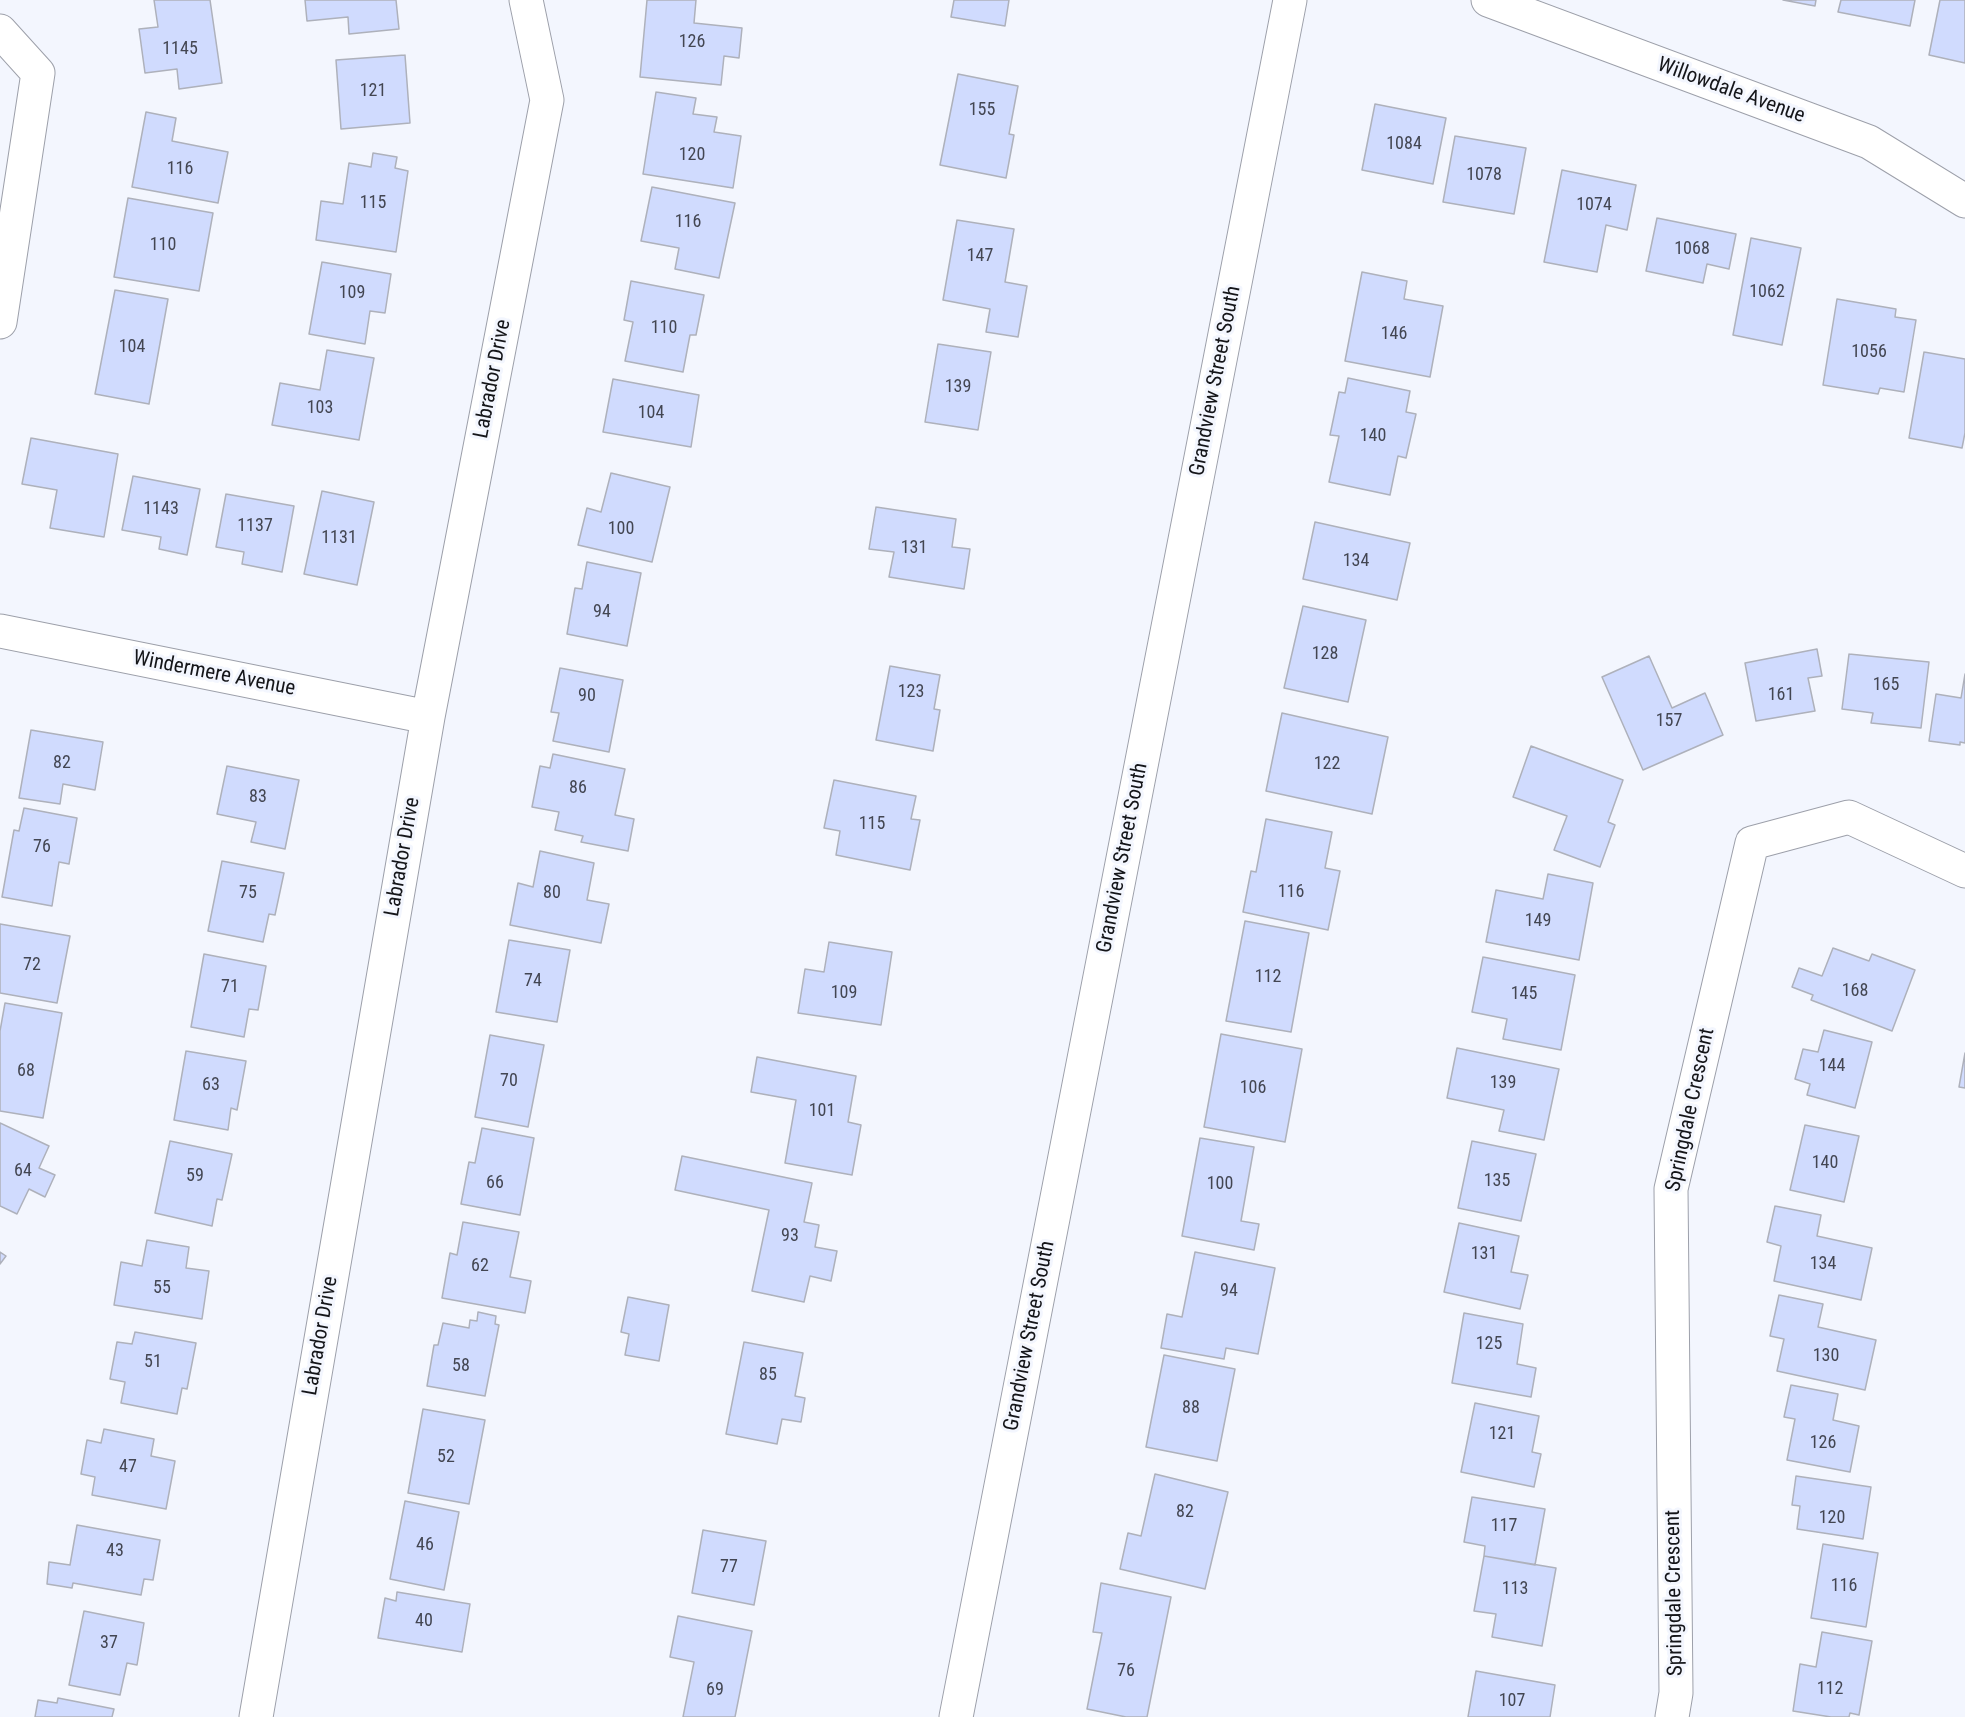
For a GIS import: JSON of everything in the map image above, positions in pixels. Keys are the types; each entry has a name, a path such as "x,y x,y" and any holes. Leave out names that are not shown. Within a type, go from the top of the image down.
{"street":[{"name":"Labrador Drive","path":"256,1717 428,717 547,100 526,0"},
{"name":"Grandview Street South","path":"956,1717 1290,0"},
{"name":"Willowdale Avenue","path":"1488,0 1869,142 1965,201"},
{"path":"0,31 38,73 0,322"},
{"name":"Windermere Avenue","path":"0,631 428,717"},
{"name":"Springdale Crescent","path":"1672,1717 1676,1693 1671,1189 1752,843 1849,817 1965,871"}],"building":[{"path":"154,0 210,0 222,83 179,89 177,69 145,73 139,29 158,27"},
{"path":"305,0 396,0 399,29 349,34 348,17 307,21"},
{"path":"647,0 696,0 694,23 742,28 739,58 724,56 721,85 640,77"},
{"path":"954,0 1009,0 1005,26 951,17"},
{"path":"1783,0 1816,0 1815,6"},
{"path":"1841,0 1915,0 1910,26 1838,12"},
{"path":"1940,0 1965,0 1965,63 1929,55"},
{"path":"405,55 410,123 341,129 336,60"},
{"path":"958,74 1018,86 1009,134 1014,135 1006,178 940,165"},
{"path":"656,92 696,98 693,114 717,117 714,132 741,136 733,188 643,174"},
{"path":"1375,104 1446,118 1433,184 1362,170"},
{"path":"146,112 176,118 172,141 228,152 218,203 132,187"},
{"path":"1455,136 1526,148 1514,214 1443,202"},
{"path":"373,153 397,157 395,168 408,171 396,252 316,240 321,201 343,204 349,163 371,167"},
{"path":"1562,170 1636,185 1627,230 1606,225 1597,272 1544,262"},
{"path":"652,187 735,203 719,278 675,269 679,248 641,241"},
{"path":"128,198 213,213 199,291 114,277"},
{"path":"1657,218 1736,234 1729,269 1707,264 1703,283 1646,271"},
{"path":"957,220 1014,229 1005,282 1027,286 1018,337 986,332 990,309 943,300"},
{"path":"1751,238 1801,248 1782,345 1733,335"},
{"path":"322,262 391,274 385,313 370,311 365,344 309,334"},
{"path":"1362,272 1407,281 1404,299 1443,306 1430,377 1345,361"},
{"path":"631,281 704,295 696,335 690,335 683,372 625,361 633,322 624,320"},
{"path":"115,290 168,299 149,404 95,394"},
{"path":"1837,299 1896,309 1895,317 1916,320 1904,392 1880,388 1878,394 1823,385"},
{"path":"938,344 991,352 978,430 925,422"},
{"path":"327,350 374,358 359,440 272,425 280,383 320,390"},
{"path":"1924,352 1965,359 1965,433 1962,448 1909,438"},
{"path":"1348,378 1410,391 1406,412 1416,414 1406,458 1398,456 1390,495 1329,482 1339,436 1330,435 1339,392 1345,393"},
{"path":"613,379 699,395 691,447 603,432"},
{"path":"31,438 118,454 104,537 50,528 57,490 22,484"},
{"path":"611,473 670,487 652,562 578,545 587,508 601,512"},
{"path":"133,476 200,489 187,555 159,549 161,537 122,530"},
{"path":"322,491 374,502 357,585 304,574"},
{"path":"226,494 294,506 282,572 242,564 244,552 216,547"},
{"path":"876,507 956,519 952,547 970,549 964,589 889,577 894,552 869,549"},
{"path":"1315,522 1410,543 1397,600 1303,579"},
{"path":"587,562 641,573 627,646 567,634 575,588 582,589"},
{"path":"1303,606 1366,620 1348,702 1284,688"},
{"path":"1817,649 1822,676 1808,678 1815,711 1756,721 1745,663"},
{"path":"1849,654 1929,662 1921,728 1871,723 1873,713 1842,709"},
{"path":"1649,656 1672,708 1705,693 1723,735 1643,770 1602,677"},
{"path":"890,666 940,675 934,709 940,710 933,751 876,740"},
{"path":"560,668 623,680 609,752 553,741 559,713 551,712"},
{"path":"1965,674 1965,743 1960,742 1960,745 1929,741 1936,694 1961,698"},
{"path":"1282,713 1388,737 1372,814 1266,791"},
{"path":"31,730 103,742 95,790 63,784 60,804 19,798"},
{"path":"1531,746 1623,780 1608,822 1615,825 1600,867 1554,850 1567,816 1513,797"},
{"path":"553,754 625,769 615,815 634,819 628,851 581,842 583,836 555,830 559,812 532,807 540,766 550,768"},
{"path":"227,766 299,780 285,849 251,842 256,822 217,814"},
{"path":"834,780 916,796 911,819 920,820 910,870 836,855 840,831 824,828"},
{"path":"24,808 77,818 69,864 59,862 52,906 2,897 14,830 19,831"},
{"path":"1266,819 1332,832 1325,868 1340,871 1328,930 1243,912 1251,871 1256,872"},
{"path":"540,851 594,863 587,900 609,904 601,943 510,925 518,883 533,887"},
{"path":"222,861 284,873 275,915 269,914 263,942 208,931"},
{"path":"1548,874 1593,883 1579,960 1486,942 1496,890 1543,899"},
{"path":"1245,921 1309,933 1291,1032 1226,1021"},
{"path":"0,924 70,936 57,1003 0,993"},
{"path":"509,940 570,950 557,1022 496,1012"},
{"path":"829,942 892,952 881,1025 798,1013 805,969 824,972"},
{"path":"1833,948 1869,961 1872,954 1915,970 1892,1031 1811,1000 1813,995 1792,987 1799,968 1822,976"},
{"path":"204,954 266,966 258,1010 249,1009 244,1037 191,1027"},
{"path":"1483,957 1575,975 1561,1050 1503,1039 1507,1019 1472,1012"},
{"path":"5,1003 62,1013 43,1118 0,1111 0,1031"},
{"path":"1824,1030 1872,1042 1855,1108 1807,1095 1810,1084 1795,1079 1803,1049 1818,1052"},
{"path":"1221,1034 1302,1049 1285,1142 1204,1127"},
{"path":"490,1035 544,1045 528,1127 475,1117"},
{"path":"1457,1048 1559,1069 1544,1140 1499,1131 1504,1110 1447,1098"},
{"path":"186,1051 246,1061 237,1110 231,1108 228,1130 174,1120"},
{"path":"1965,1053 1965,1088 1959,1087"},
{"path":"757,1057 856,1076 848,1122 861,1125 852,1175 785,1163 796,1100 751,1092"},
{"path":"0,1123 49,1146 39,1168 55,1175 45,1197 29,1189 17,1214 0,1206"},
{"path":"1805,1125 1859,1136 1844,1202 1790,1190"},
{"path":"482,1128 534,1138 520,1215 461,1204 469,1162 475,1163"},
{"path":"1200,1138 1254,1147 1241,1221 1259,1224 1254,1250 1182,1236"},
{"path":"170,1141 232,1154 222,1200 217,1199 212,1226 155,1213"},
{"path":"1472,1141 1536,1154 1521,1221 1458,1208"},
{"path":"682,1156 812,1183 804,1222 819,1225 815,1247 837,1251 831,1281 810,1276 804,1302 752,1291 769,1210 675,1190"},
{"path":"1775,1206 1821,1215 1817,1236 1872,1248 1861,1300 1774,1281 1781,1246 1767,1242"},
{"path":"463,1222 519,1232 510,1277 531,1281 525,1313 442,1298 450,1253 457,1255"},
{"path":"1459,1223 1519,1236 1511,1272 1528,1275 1520,1309 1444,1292"},
{"path":"147,1240 189,1247 186,1268 209,1271 202,1319 114,1305 121,1262 142,1266"},
{"path":"0,1252 6,1256 0,1264"},
{"path":"1195,1252 1275,1268 1258,1354 1226,1348 1224,1359 1161,1348 1167,1314 1182,1317"},
{"path":"1779,1295 1823,1304 1818,1327 1876,1340 1865,1390 1777,1371 1784,1339 1770,1336"},
{"path":"628,1297 669,1305 659,1361 625,1355 629,1334 621,1332"},
{"path":"478,1312 496,1316 495,1324 499,1325 485,1396 427,1386 434,1345 438,1345 443,1323 469,1328 470,1320 477,1321"},
{"path":"1464,1313 1523,1324 1517,1364 1536,1368 1531,1397 1452,1383"},
{"path":"135,1332 196,1343 187,1389 182,1388 177,1414 121,1403 125,1382 110,1379 117,1342 132,1344"},
{"path":"744,1342 803,1353 795,1396 805,1398 801,1422 782,1419 777,1444 726,1434"},
{"path":"1164,1355 1235,1369 1217,1461 1146,1447"},
{"path":"1791,1385 1838,1394 1833,1420 1859,1426 1850,1472 1787,1460 1795,1419 1784,1417"},
{"path":"1475,1403 1539,1416 1532,1452 1541,1454 1534,1487 1461,1472"},
{"path":"423,1409 485,1420 469,1504 408,1493"},
{"path":"104,1429 154,1439 151,1456 175,1461 166,1509 92,1495 95,1477 81,1474 87,1440 101,1443"},
{"path":"1155,1474 1228,1492 1205,1589 1120,1569 1128,1533 1141,1536"},
{"path":"1796,1476 1871,1487 1863,1539 1797,1529 1800,1506 1792,1505"},
{"path":"1472,1497 1545,1509 1535,1565 1484,1556 1485,1546 1464,1542"},
{"path":"405,1501 459,1512 444,1590 390,1579"},
{"path":"77,1525 160,1540 153,1580 144,1579 141,1595 73,1583 72,1588 47,1584 49,1562 70,1565"},
{"path":"703,1530 766,1541 754,1605 692,1593"},
{"path":"1823,1544 1878,1553 1866,1627 1811,1618"},
{"path":"1484,1556 1556,1568 1542,1646 1492,1637 1496,1614 1474,1611"},
{"path":"1101,1583 1171,1597 1147,1717 1126,1717 1087,1709 1102,1633 1093,1632"},
{"path":"397,1592 470,1604 462,1652 378,1638 385,1598 396,1601"},
{"path":"84,1611 144,1623 137,1665 127,1663 120,1695 69,1685"},
{"path":"678,1616 752,1631 735,1717 683,1717 694,1662 670,1657"},
{"path":"1822,1632 1872,1641 1859,1715 1850,1713 1849,1717 1831,1717 1793,1711 1800,1664 1816,1667"},
{"path":"1476,1671 1555,1685 1550,1717 1468,1717"},
{"path":"58,1698 114,1709 112,1717 35,1717 38,1700 57,1703"}]}
